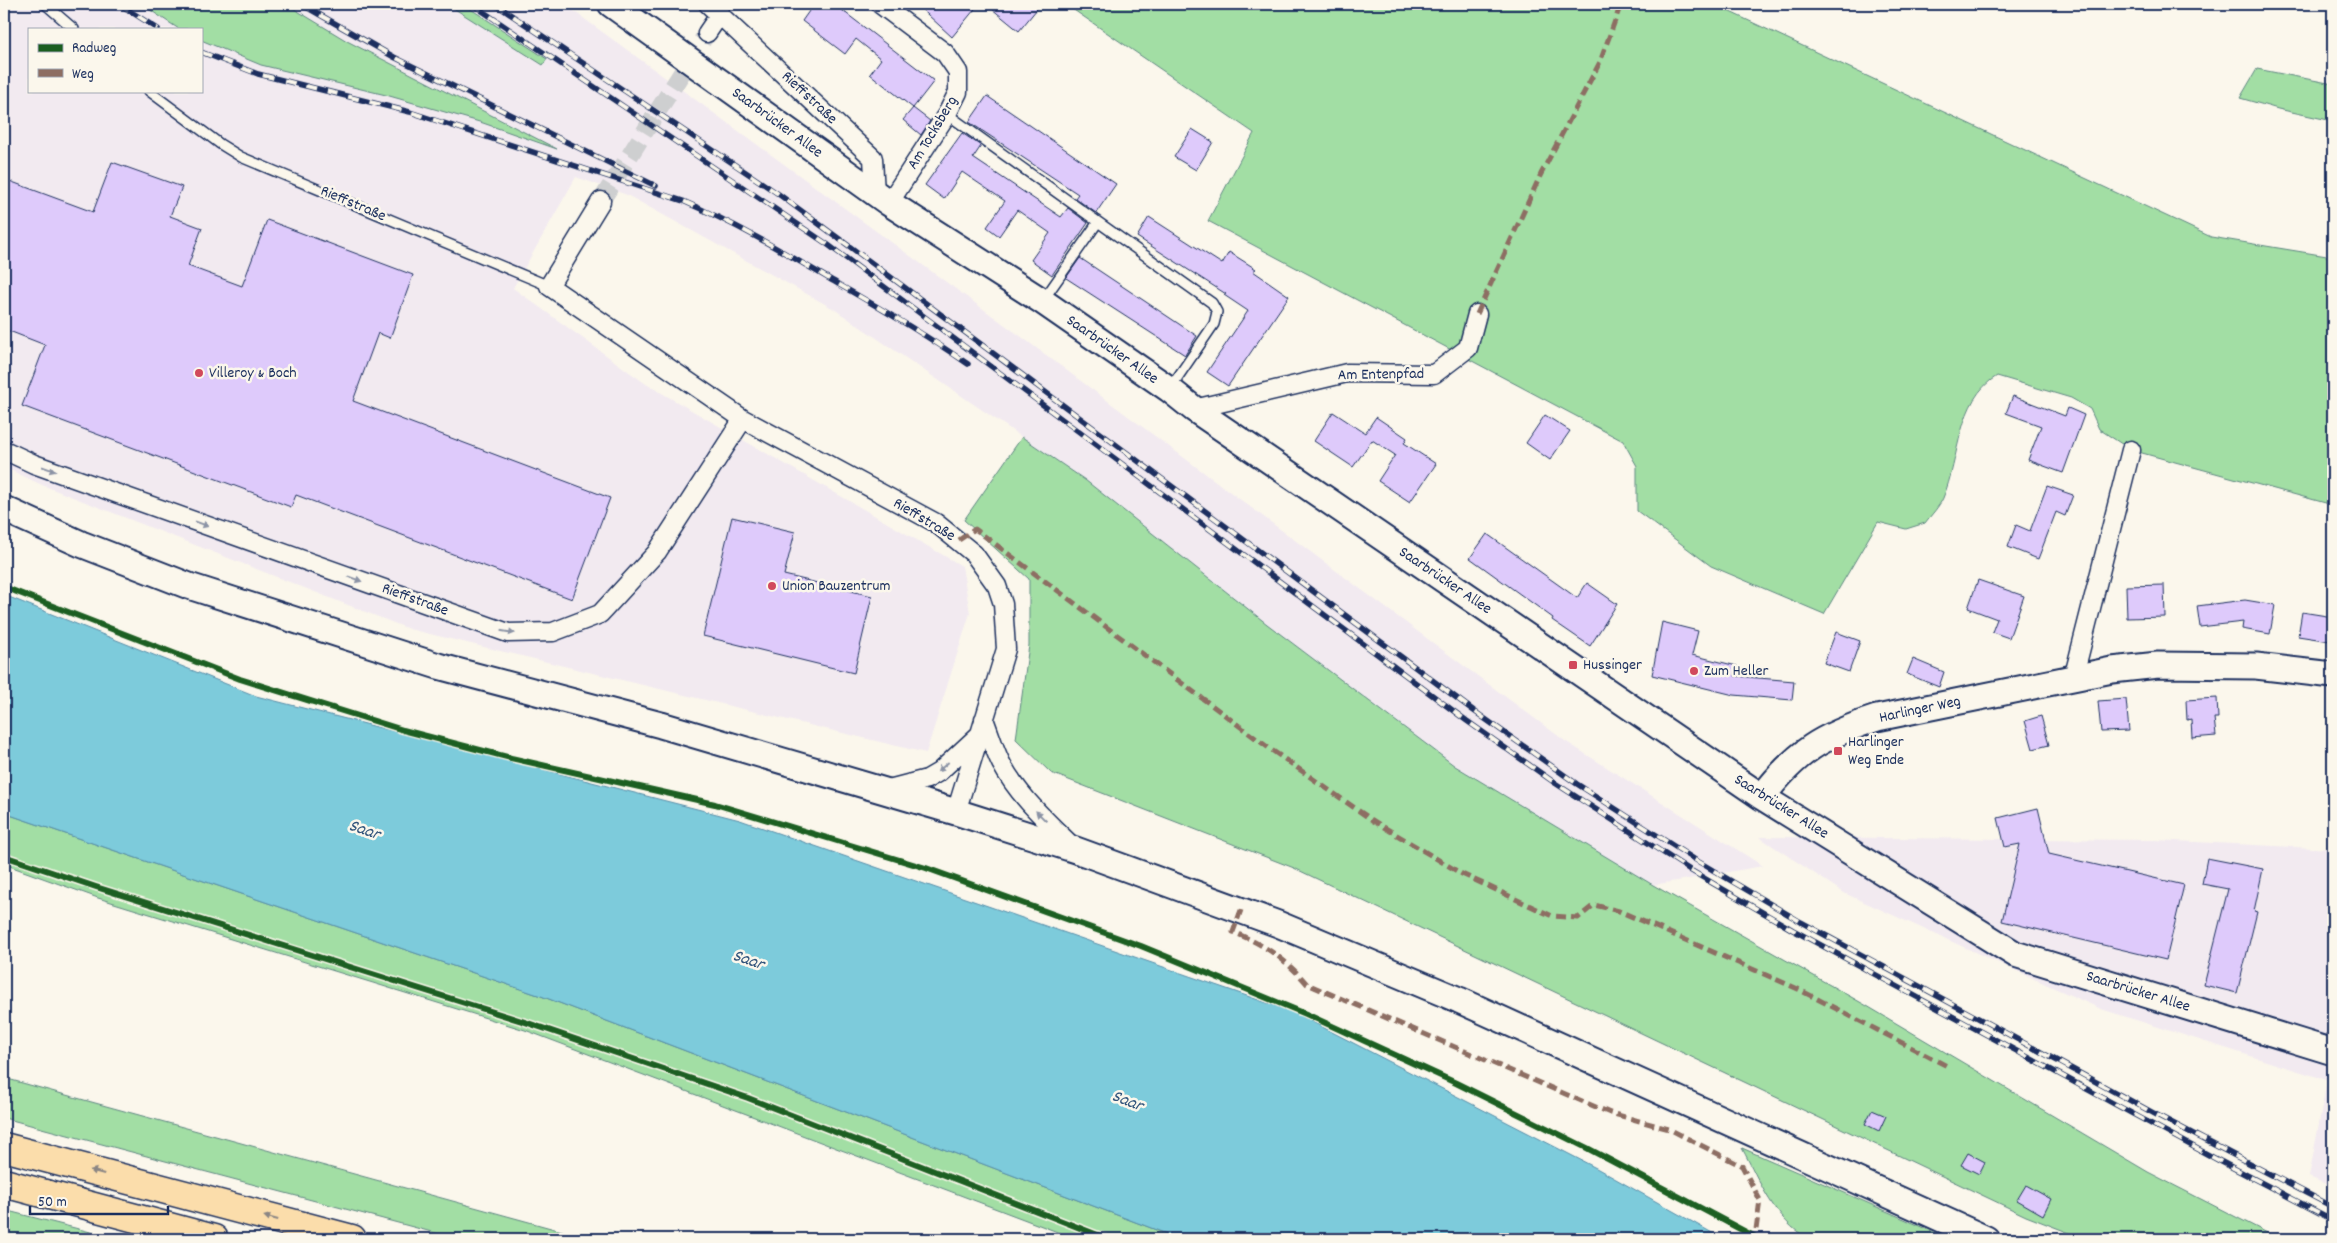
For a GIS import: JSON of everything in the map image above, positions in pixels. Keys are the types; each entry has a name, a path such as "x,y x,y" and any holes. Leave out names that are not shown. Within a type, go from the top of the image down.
{"highway":[{"path":"4,1147 352,1239"},
{"path":"4,1183 214,1239"}],"street":[{"name":"Saarbrücker Allee","path":"611,4 882,199 1042,302 1169,389 1194,409 1762,797 2015,954 2333,1052"},
{"name":"Am Tocksberg","path":"880,4 946,53 958,72 958,92 947,114 882,199"},
{"name":"Rieffstraße","path":"707,33 714,9 873,158 882,199"},
{"path":"549,286 601,201"},
{"name":"Rieffstraße","path":"549,286 743,419 936,523 974,554 997,586 1003,604 1006,648 956,812"},
{"name":"Am Entenpfad","path":"1194,409 1347,373 1434,374 1468,348 1477,314"},
{"name":"Rieffstraße","path":"4,450 43,467 508,634 553,632 600,614 657,552 743,419"},
{"path":"2073,679 2131,450"},
{"path":"4,509 81,544 189,586 438,666 661,725 956,812 1076,850 1278,924 1459,1000 1986,1239"},
{"name":"Harlinger Weg","path":"1762,797 1793,761 1815,744 1840,730 1877,718 2130,668 2202,664 2256,666 2333,675"},
{"path":"885,790 933,775 982,727 1020,792 1076,850"}],"lane":[{"path":"45,4 73,28"},
{"name":"Rieffstraße","path":"151,92 220,144 241,157 549,286"},
{"path":"947,114 1212,303 1217,312 1214,324 1169,389"},
{"path":"1042,302 1098,222"}],"shaded area":[{"path":"4,4 564,4 1023,338 1565,741 1763,866 1653,885 1455,766 1267,624 1085,480 834,309 627,195 576,177 513,288 646,384 962,566 970,613 926,753 409,629 42,485 4,467"},
{"path":"1759,837 2155,840 2333,849 2333,1187 2309,1177 2327,1080 2101,1009 1844,893"}],"green space":[{"path":"141,4 286,4 347,41 557,149 483,123 386,95 261,65 202,40 202,28 177,28"},
{"path":"447,4 463,4 547,59 543,65"},
{"path":"1065,4 1713,4 2211,237 2333,257 2333,505 2131,450 2099,429 2090,409 2071,398 1997,376 1984,386 1974,400 1967,415 1961,431 1949,482 1937,508 1925,523 1906,529 1878,522 1824,614 1711,566 1637,511 1637,466 1623,441 1208,221 1254,133"},
{"path":"2257,69 2333,84 2333,121 2278,109 2240,98"},
{"path":"1022,437 1085,480 1267,624 1455,766 1653,885 1867,1006 2148,1172 2279,1239 2085,1239 2026,1216 1294,868 1051,773 1016,739 1029,645 1029,579 964,520"},
{"path":"4,813 541,996 1180,1239 1076,1239 525,1030 98,898 4,864"},
{"path":"4,1078 591,1239 458,1239 4,1118"},
{"path":"1742,1148 1950,1239 1809,1239 1786,1222 1777,1211"},
{"path":"4,1210 118,1239 4,1239"}],"water":[{"name":"Saar","path":"4,595 256,696 740,820 1293,1012 1598,1169 1723,1239 1180,1239 541,996 4,813"}],"building":[{"path":"814,4 834,4 934,81 913,108 870,74 881,59 856,39 845,54 802,21"},
{"path":"916,4 979,4 952,37"},
{"path":"986,4 1041,4 1019,31"},
{"path":"987,96 1116,184 1096,213 1075,198 1078,194 969,122"},
{"path":"913,108 930,121 921,135 903,120"},
{"path":"1192,129 1213,142 1196,170 1174,157"},
{"path":"962,133 981,146 973,158 1061,217 1068,208 1088,223 1052,275 1031,260 1050,233 1017,210 999,236 987,227 1005,201 962,172 944,199 925,185"},
{"name":"Villeroy & Boch","path":"112,162 182,187 170,216 202,228 188,266 242,286 267,220 413,275 390,338 378,333 353,401 610,498 572,599 296,495 291,507 22,406 45,345 4,329 4,179 93,212"},
{"path":"1149,217 1222,264 1229,252 1256,269 1253,271 1289,296 1228,386 1207,372 1248,311 1224,295 1226,294 1137,237"},
{"path":"1080,258 1197,336 1185,355 1066,278"},
{"path":"2013,396 2065,416 2068,408 2084,415 2063,473 2028,460 2041,426 2006,413"},
{"path":"1333,412 1365,433 1376,417 1407,438 1404,443 1436,464 1410,502 1378,481 1395,455 1372,440 1353,467 1314,441"},
{"path":"1545,415 1570,431 1550,460 1526,443"},
{"path":"2047,486 2073,495 2065,516 2056,512 2038,559 2008,547 2016,525 2030,531"},
{"name":"Union Bauzentrum","path":"732,517 795,532 784,575 872,596 854,673 703,636"},
{"path":"1487,534 1577,598 1587,583 1617,604 1590,646 1552,620 1553,618 1470,558"},
{"path":"1978,580 2024,596 2009,638 1992,632 1997,619 1968,608"},
{"path":"2164,585 2165,617 2127,618 2126,586"},
{"path":"2245,600 2275,605 2270,634 2242,629 2243,622 2200,627 2197,606"},
{"path":"2302,612 2333,617 2330,641 2298,636"},
{"path":"1662,622 1698,631 1692,655 1737,666 1735,676 1794,681 1792,700 1734,695 1652,675"},
{"path":"1836,632 1860,641 1849,672 1824,663"},
{"path":"1913,659 1944,672 1939,687 1907,674"},
{"path":"2217,698 2218,718 2214,718 2216,736 2192,738 2191,719 2187,720 2186,700"},
{"path":"2126,699 2129,731 2101,732 2098,701"},
{"path":"2041,716 2049,745 2033,749 2025,721"},
{"path":"2038,808 2049,854 2184,885 2166,960 2002,921 2020,844 2005,847 1998,818"},
{"path":"2207,858 2263,869 2254,911 2257,912 2237,993 2204,985 2228,889 2202,884"},
{"path":"1872,1110 1886,1116 1879,1131 1865,1124"},
{"path":"1968,1153 1985,1162 1979,1174 1961,1165"},
{"path":"2026,1185 2051,1199 2043,1215 2017,1200"}],"tunnel":[{"path":"601,201 707,33"}],"railway":[{"path":"119,4 156,28"},
{"path":"301,4 394,57 656,186"},
{"path":"472,4 827,244 1467,721 1555,783 1690,870 1793,930 2218,1160 2333,1220"},
{"path":"495,4 777,193 1474,711 1577,784 1694,859 1801,922 2157,1115 2333,1207"},
{"path":"202,52 258,74 410,112 683,201 723,219 781,251 904,322 968,364"}],"marked path":[{"path":"1477,314 1541,174 1600,62 1621,4"},
{"path":"959,540 975,529 1273,751 1372,820 1462,874 1552,916 1578,918 1594,905 1619,911 1798,989 1949,1067"},
{"path":"1241,910 1233,932 1273,953 1291,967 1307,984 1610,1113 1669,1129 1742,1166 1760,1200 1755,1237"}],"cycle path":[{"path":"4,587 240,679 403,730 511,758 715,804 926,868 1141,946 1306,1014 1456,1083 1587,1148 1759,1239"},
{"path":"4,856 96,887 525,1022 748,1098 1108,1239"}],"place":[{"name":"Villeroy & Boch","path":"199,373"},
{"name":"Union Bauzentrum","path":"772,586"},
{"name":"Hussinger","path":"1573,665"},
{"name":"Zum Heller","path":"1694,671"},
{"name":"Harlinger Weg Ende","path":"1838,751"}]}
